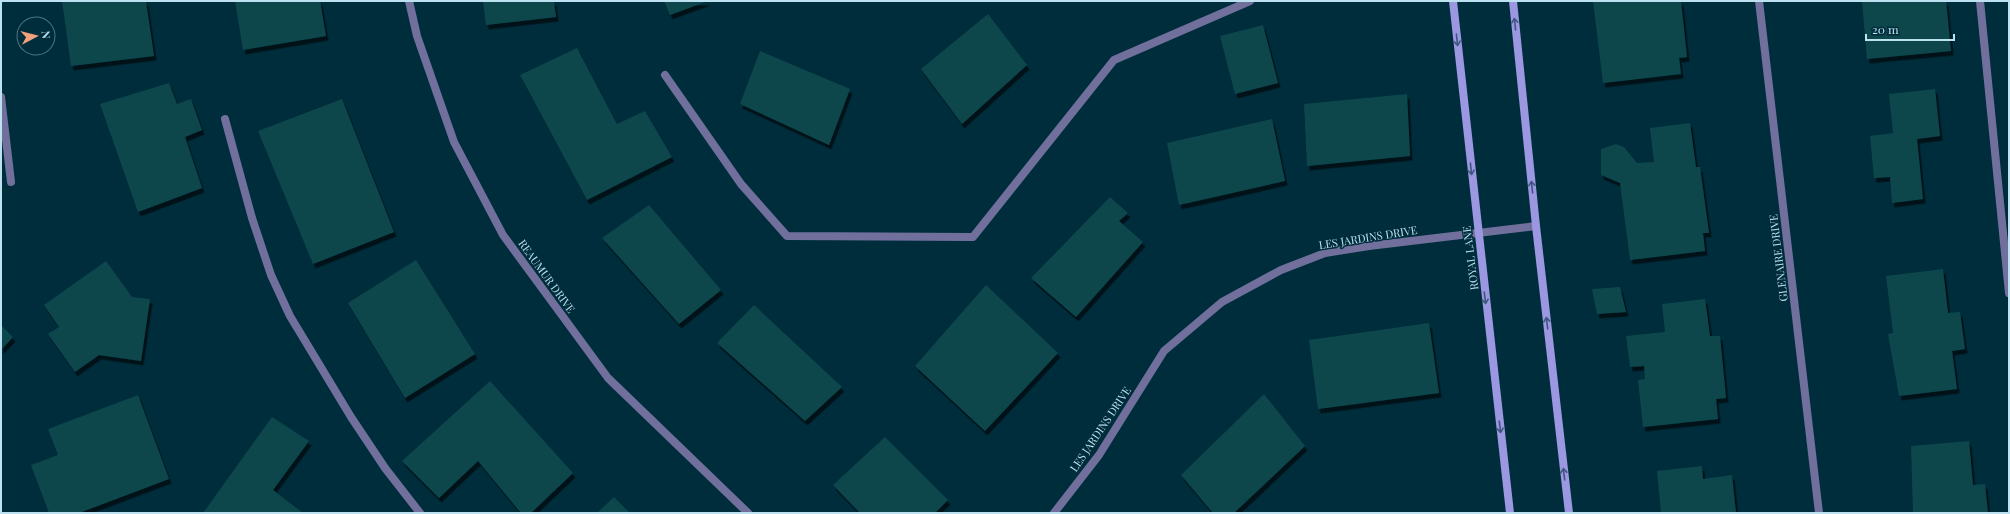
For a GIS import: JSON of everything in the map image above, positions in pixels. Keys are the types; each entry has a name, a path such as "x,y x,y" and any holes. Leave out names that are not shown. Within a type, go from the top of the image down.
{"main road":[{"name":"ROYAL LANE","path":"1453,1 1510,513"},
{"path":"1512,1 1569,513"}],"street":[{"name":"REAUMUR DRIVE","path":"409,1 417,36 454,142 503,235 608,378 748,513"},
{"path":"665,75 741,184 787,236 974,237 1114,60 1250,1"},
{"name":"GLENAIRE DRIVE","path":"1759,1 1819,513"},
{"path":"1980,1 2009,293"},
{"path":"1,97 11,182"},
{"path":"225,118 252,218 271,275 290,316 356,424 385,468 420,513"},
{"name":"LES JARDINS DRIVE","path":"1054,513 1100,455 1164,351 1222,302 1281,270 1325,253 1478,232 1536,226"}],"building":[{"path":"62,1 146,1 154,56 71,66"},
{"path":"235,1 320,1 326,36 243,50"},
{"path":"483,1 554,1 556,17 486,25"},
{"path":"664,1 708,1 670,15"},
{"path":"1593,1 1681,1 1687,57 1679,58 1681,74 1603,83"},
{"path":"1862,1 1946,1 1951,51 1867,59"},
{"path":"988,14 1027,65 962,124 921,69"},
{"path":"1263,25 1278,83 1235,94 1220,36"},
{"path":"577,48 617,124 645,111 672,157 587,200 520,75"},
{"path":"760,51 850,89 829,145 740,104"},
{"path":"169,83 177,104 191,99 202,130 185,137 202,188 138,212 100,104"},
{"path":"1935,89 1940,136 1917,139 1923,199 1892,203 1890,177 1874,178 1870,136 1893,133 1889,94"},
{"path":"1407,94 1410,156 1307,166 1304,104"},
{"path":"342,99 394,232 313,264 258,131"},
{"path":"1272,119 1285,181 1179,205 1167,143"},
{"path":"1690,123 1696,167 1700,167 1709,233 1703,233 1705,251 1630,260 1620,183 1601,175 1601,149 1616,144 1624,147 1637,163 1654,162 1650,128"},
{"path":"1110,197 1128,213 1119,221 1143,242 1076,317 1031,278"},
{"path":"649,205 721,290 679,324 602,238"},
{"path":"416,260 475,354 405,398 348,303"},
{"path":"106,261 132,297 150,299 141,361 99,355 75,372 48,334 59,327 44,305"},
{"path":"1943,269 1948,313 1960,312 1965,349 1952,351 1957,389 1899,396 1888,334 1893,333 1886,276"},
{"path":"986,285 1058,353 985,431 915,366"},
{"path":"1620,287 1626,312 1597,314 1592,289"},
{"path":"1705,299 1710,336 1720,336 1726,398 1716,399 1718,419 1643,427 1638,380 1645,379 1644,366 1630,367 1626,336 1665,332 1662,304"},
{"path":"754,305 842,387 805,421 717,343"},
{"path":"1429,323 1439,393 1318,409 1309,340"},
{"path":"1,325 13,337 1,350"},
{"path":"490,381 573,473 531,513 521,513 478,461 439,498 402,461"},
{"path":"1264,394 1305,446 1234,513 1213,513 1181,475"},
{"path":"138,395 169,479 79,513 49,513 31,465 58,455 48,429"},
{"path":"272,417 309,441 273,490 303,513 203,513"},
{"path":"885,437 948,500 935,513 860,513 833,485"},
{"path":"1969,441 1973,485 1985,484 1988,513 1913,513 1911,446"},
{"path":"1702,466 1703,479 1732,475 1736,513 1661,513 1657,471"},
{"path":"614,497 630,513 597,513"}]}
